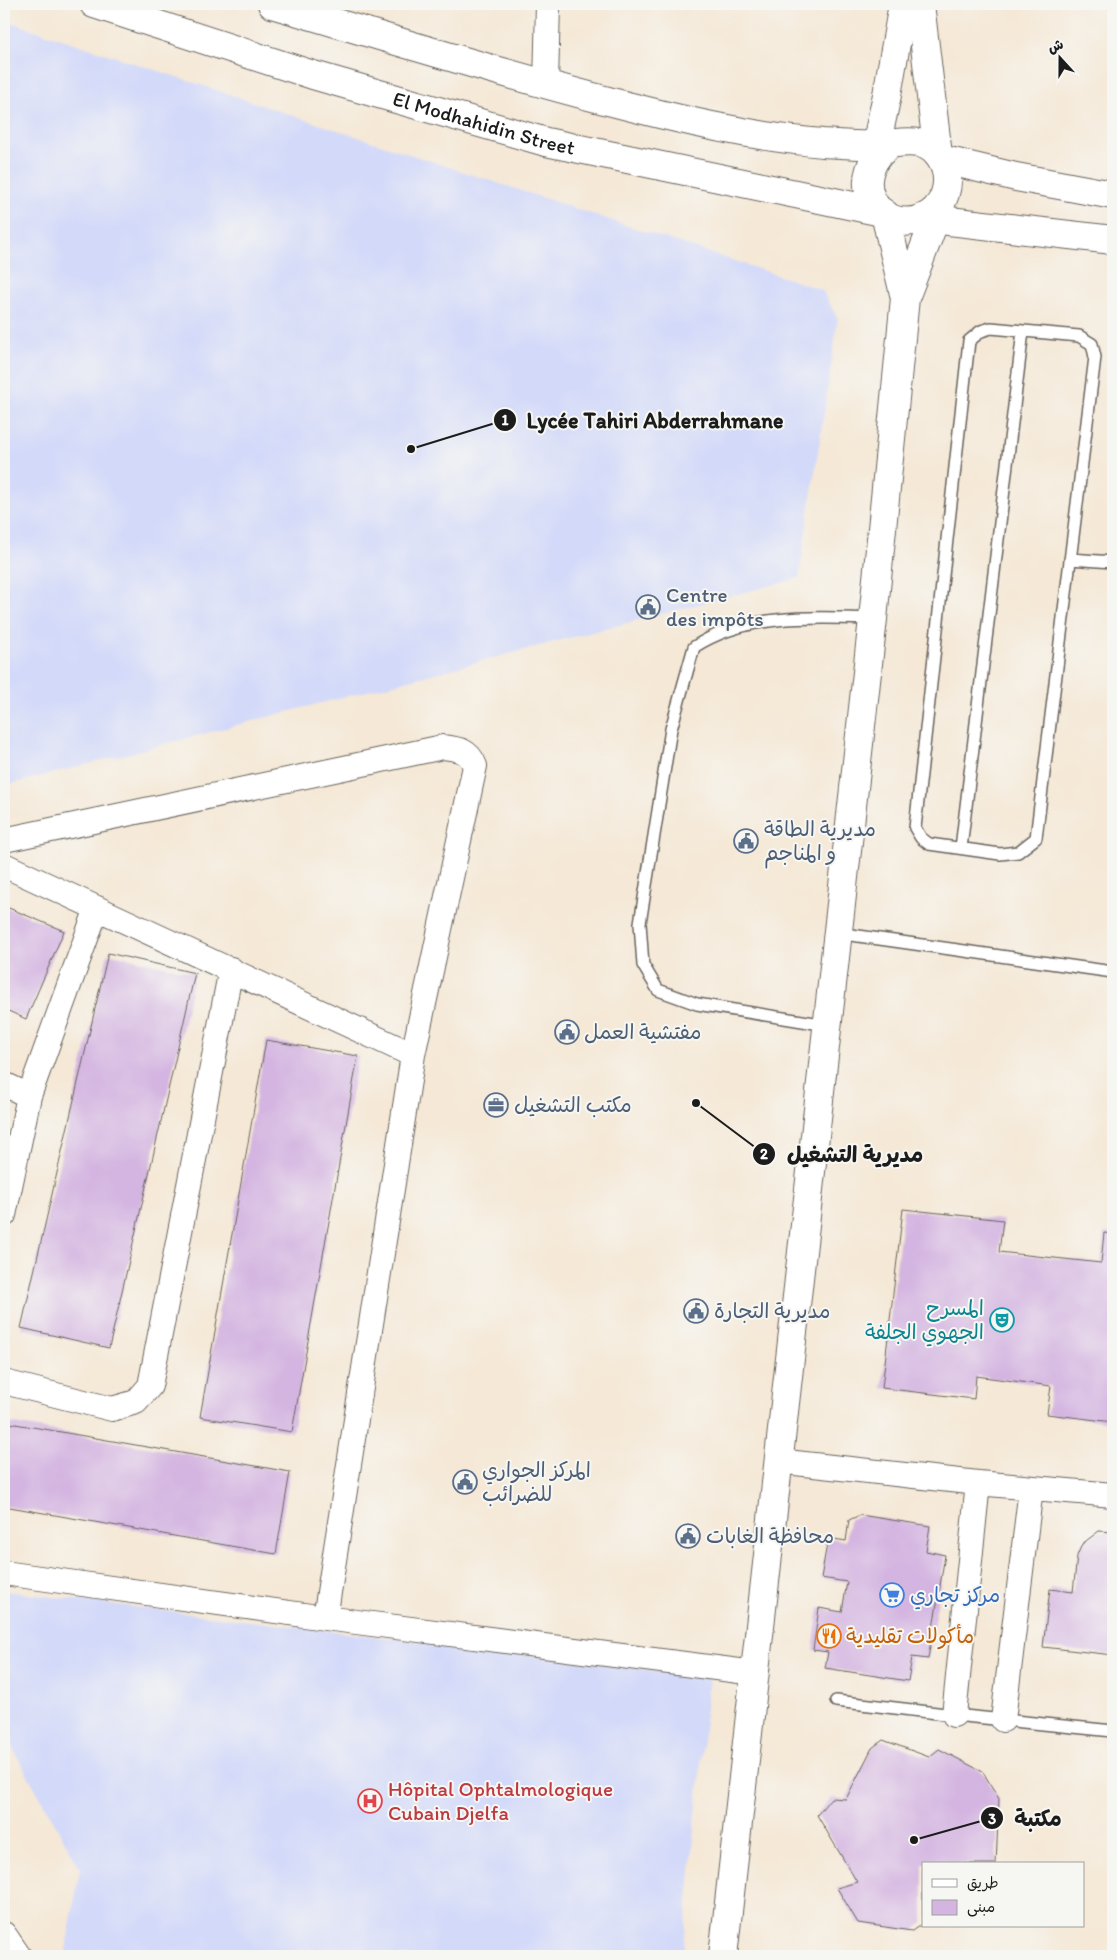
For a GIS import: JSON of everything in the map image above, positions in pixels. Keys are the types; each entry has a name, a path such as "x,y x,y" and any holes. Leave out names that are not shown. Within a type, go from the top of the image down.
{"street":[{"name":"El Modhahidin Street","path":"94,4 313,75 546,142 884,213"},
{"path":"272,4 546,85 667,116 761,135 881,149 902,141 917,142 931,148 940,157 1009,176 1113,195"},
{"path":"546,85 548,4"},
{"path":"903,4 881,149 868,173 867,188 872,201 884,213 904,221 932,214 1113,240"},
{"path":"723,1956 873,618 906,298 932,214 947,181 946,170 940,157 920,4"},
{"path":"884,213 906,298"},
{"path":"4,840 443,747 460,749 471,756 475,766 413,1055 326,1618"},
{"path":"4,865 413,1055"},
{"path":"4,1215 29,1096 97,908"},
{"path":"4,1382 112,1409 136,1402 150,1386 231,969"},
{"path":"4,1084 29,1096"},
{"path":"777,1461 978,1483 1113,1495"},
{"path":"954,1715 978,1483"},
{"path":"1003,1720 1031,1488"},
{"path":"4,1574 326,1618 755,1673"},
{"path":"4,1934 19,1956"}],"lane":[{"path":"991,328 1023,331 1080,336 1092,344 1095,356 1036,838 1018,852 1000,854 929,844 921,838 916,828 969,341 981,331 991,328"},
{"path":"961,848 1023,331"},
{"path":"1070,559 1113,562"},
{"path":"827,1025 697,1004 658,990 643,965 640,923 671,729 694,647 712,635 789,617 873,618"},
{"path":"837,933 1113,972"},
{"path":"836,1700 954,1715 1113,1730"}],"shaded area":[{"path":"4,20 822,290 838,319 799,578 4,786"},
{"name":"Hôpital Ophtalmologique Cubain Djelfa","path":"4,1591 709,1677 683,1956 65,1956 80,1868 4,1733"}],"building":[{"path":"4,906 64,931 26,1019 4,1009"},
{"path":"108,953 195,973 109,1348 21,1328"},
{"path":"266,1040 358,1056 292,1432 200,1417"},
{"name":"المسرح الجهوي الجلفة","path":"903,1209 1003,1220 999,1252 1101,1263 1104,1233 1113,1234 1113,1422 1047,1414 1051,1386 976,1376 974,1399 882,1388"},
{"path":"4,1422 290,1472 276,1554 4,1506"},
{"name":"مركز تجاري","path":"860,1515 930,1526 926,1551 945,1555 928,1659 912,1657 908,1681 825,1668 828,1652 813,1650 819,1608 842,1612 847,1582 821,1578 828,1538 846,1541 849,1520"},
{"path":"1099,1531 1113,1532 1113,1655 1043,1647 1050,1589 1073,1592 1077,1556 1082,1544"},
{"path":"883,1740 929,1757 939,1749 983,1772 999,1799 996,1862 922,1862 922,1924 912,1931 858,1923 837,1888 857,1882 817,1815 831,1798 846,1799 872,1748"}],"place":[{"name":"Lycée Tahiri Abderrahmane","path":"411,449"},
{"name":"Centre des impôts","path":"648,607"},
{"name":"مديرية الطاقة و المناجم","path":"746,841"},
{"name":"مفتشية العمل","path":"567,1032"},
{"name":"مديرية التشغيل","path":"696,1103"},
{"name":"مكتب التشغيل","path":"496,1105"},
{"name":"مديرية التجارة","path":"696,1311"},
{"name":"المسرح الجهوي الجلفة","path":"1002,1320"},
{"name":"المركز الجواري للضرائب","path":"465,1482"},
{"name":"محافظة الغابات","path":"688,1536"},
{"name":"مركز تجاري","path":"892,1595"},
{"name":"مأكولات تقليدية","path":"829,1636"},
{"name":"Hôpital Ophtalmologique Cubain Djelfa","path":"370,1801"},
{"name":"مكتبة","path":"914,1840"}]}
